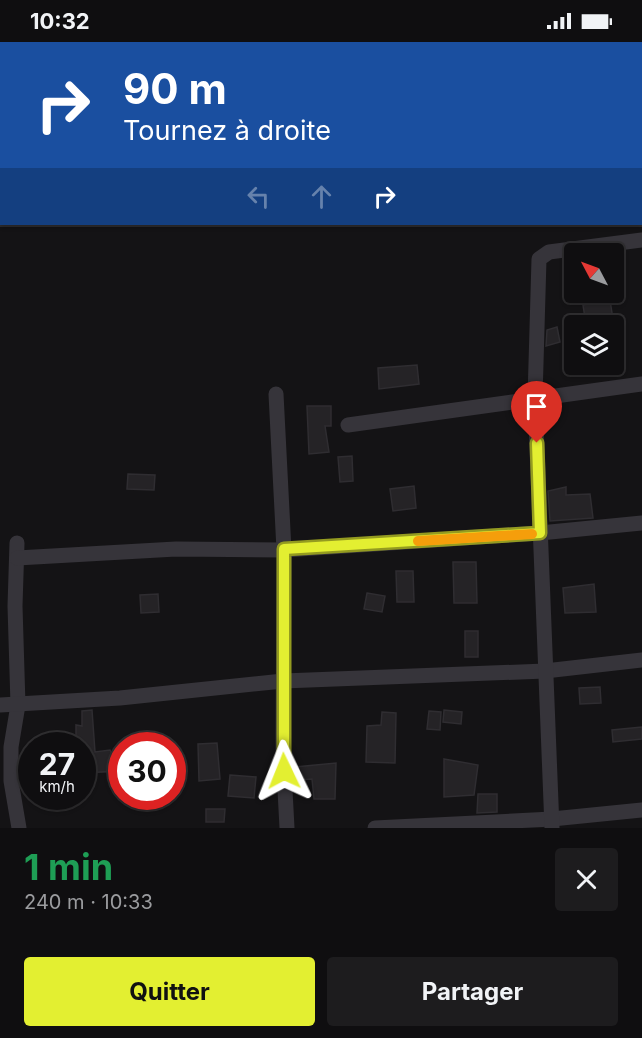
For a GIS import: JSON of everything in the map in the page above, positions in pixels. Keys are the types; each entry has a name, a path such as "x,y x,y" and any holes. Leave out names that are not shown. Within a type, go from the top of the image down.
{"street":[{"path":"552,824 535,398 539,259 549,252 642,240"},
{"path":"348,425 642,384"},
{"path":"276,394 284,549 287,828"},
{"path":"19,828 11,781 11,747 18,705 15,606 17,550 284,549 540,533 642,523"},
{"path":"0,705 120,698 284,681 545,671 642,660"},
{"path":"375,828 552,824 642,810"}],"building":[{"path":"610,303 612,315 585,315 583,305"},
{"path":"557,327 560,342 546,346 547,330"},
{"path":"417,365 419,384 379,389 378,368"},
{"path":"307,406 331,406 331,426 325,426 329,452 309,454"},
{"path":"352,456 353,481 340,482 338,457"},
{"path":"128,474 155,475 154,490 127,489"},
{"path":"414,486 416,508 393,511 390,489"},
{"path":"566,487 566,495 590,494 593,518 550,521 548,491"},
{"path":"453,562 476,562 477,603 454,603"},
{"path":"396,571 413,571 414,602 397,602"},
{"path":"594,584 596,612 565,613 563,588"},
{"path":"367,593 385,596 382,612 364,609"},
{"path":"158,594 159,612 141,613 140,595"},
{"path":"465,631 478,631 478,657 465,657"},
{"path":"600,687 601,703 580,704 579,688"},
{"path":"92,710 94,732 76,732 76,725 82,726 82,711"},
{"path":"444,710 462,712 461,724 443,722"},
{"path":"429,711 441,712 440,730 427,729"},
{"path":"382,712 396,713 395,763 366,762 367,726 381,725"},
{"path":"642,727 642,739 613,742 612,730"},
{"path":"217,743 220,779 199,781 198,744"},
{"path":"108,750 108,772 96,772 96,752"},
{"path":"444,759 478,765 474,795 444,797"},
{"path":"336,763 335,799 314,799 312,779 296,780 295,767"},
{"path":"230,775 256,777 254,798 228,796"},
{"path":"478,794 497,794 497,812 477,813"},
{"path":"206,809 225,809 224,822 206,822"}],"slow traffic":[{"path":"418,541 532,534"}],"route":[{"path":"284,771 284,549 540,533 537,443"}]}
